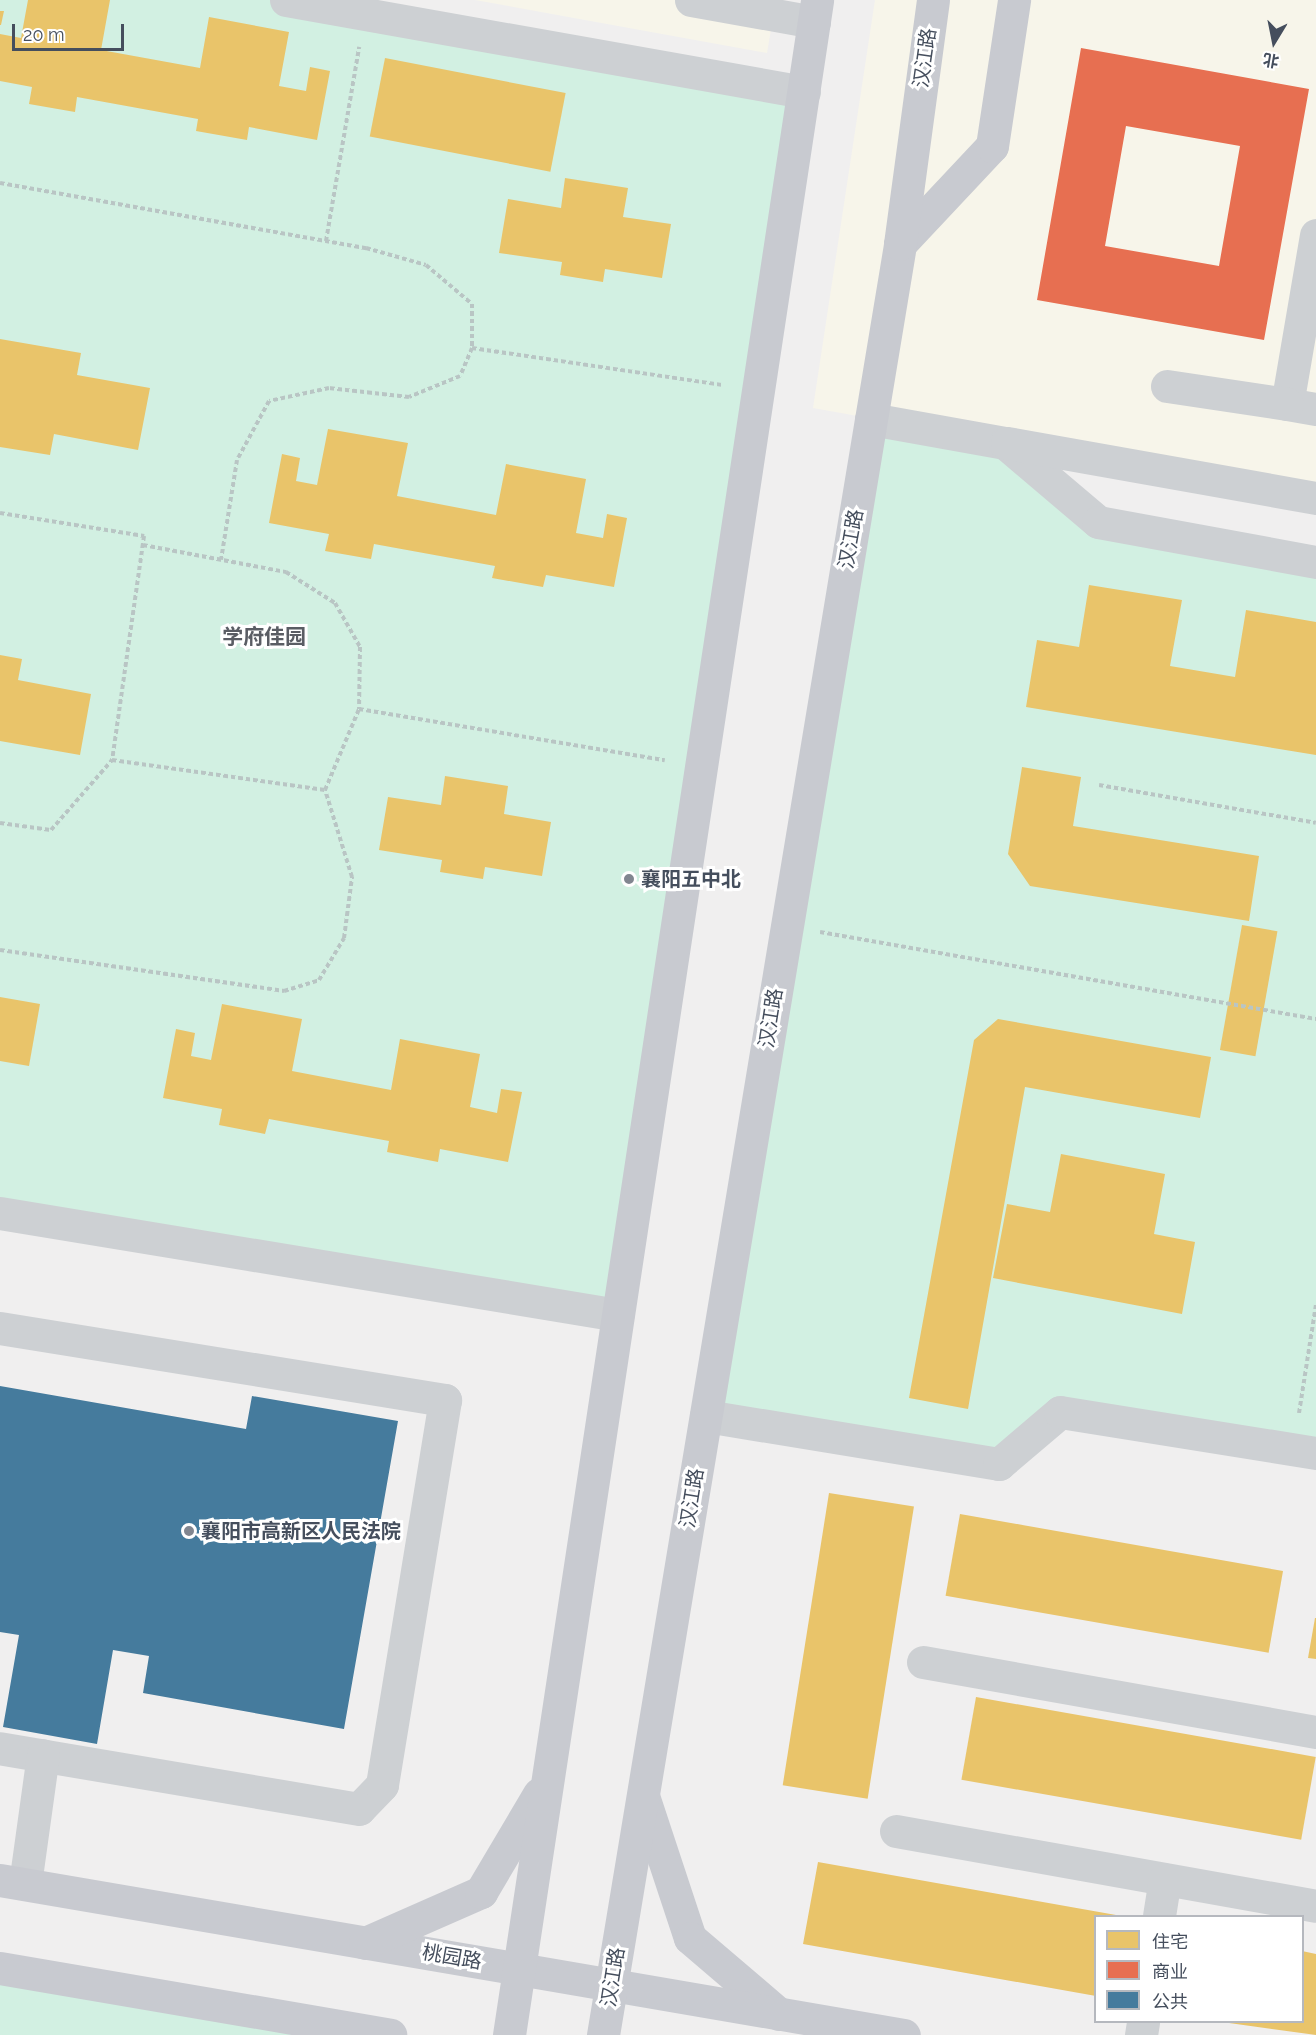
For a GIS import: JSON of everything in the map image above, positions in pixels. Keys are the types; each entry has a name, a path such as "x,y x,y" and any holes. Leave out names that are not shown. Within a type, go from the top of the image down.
{"main road":[{"name":"汉江路","path":"603,2035 900,244 933,0"},
{"path":"900,244 992,146 1014,0"},
{"path":"509,2035 816,11"},
{"path":"365,1942 481,1892 547,1780"},
{"path":"643,1797 690,1938 779,2014"},
{"name":"桃园路","path":"12,1882 904,2035"},
{"path":"0,1968 337,2030 390,2035"}],"lane":[{"path":"286,0 804,92"},
{"path":"692,0 816,11"},
{"path":"1167,386 1302,407 1316,235"},
{"path":"871,419 1316,498"},
{"path":"1005,443 1098,522 1316,562"},
{"path":"0,1213 618,1315"},
{"path":"0,1328 445,1400 382,1785 359,1809 0,1748"},
{"path":"706,1416 999,1464 1060,1412 1304,1451"},
{"path":"923,1662 1316,1732"},
{"path":"12,1882 43,1755"},
{"path":"896,1831 1316,1906"},
{"path":"1159,1915 1165,1879"}],"path":[{"path":"326,241 365,14"},
{"path":"0,183 326,241 426,265 472,304 472,348 460,376 409,397 329,388 269,401 237,460 221,560"},
{"path":"472,348 758,390"},
{"path":"0,513 144,536 112,760 51,830 0,823"},
{"path":"0,950 284,991 319,980 344,938 352,877 325,790 359,709 360,647 335,603 286,572 143,545"},
{"path":"359,709 701,766"},
{"path":"112,760 325,790"},
{"path":"1099,785 1316,823"},
{"path":"786,926 1316,1019"},
{"path":"1304,1451 1316,1304"}],"shaded area":[{"path":"475,0 776,0 767,53"},
{"path":"875,0 1316,0 1316,498 813,408"}],"green space":[{"path":"0,0 287,0 804,92 618,1315 0,1213"},
{"path":"871,419 1005,443 1098,522 1316,559 1316,1453 1060,1412 999,1464 706,1416"},
{"path":"0,1968 345,2035 0,2035"}],"building: 住宅":[{"path":"28,0 110,0 101,50 200,68 209,17 289,32 279,86 306,91 310,67 330,71 317,140 249,127 247,140 196,131 198,119 77,97 75,112 29,104 32,87 0,81 0,34 21,38"},
{"path":"0,11 4,11 1,25 0,25"},
{"path":"385,58 566,93 550,172 370,137"},
{"path":"565,178 628,188 623,217 671,224 662,278 605,269 603,282 560,275 562,262 499,253 508,199 561,208"},
{"path":"0,339 81,353 77,375 150,388 138,450 54,434 50,455 0,447"},
{"path":"328,429 408,443 397,496 496,515 506,464 586,479 576,533 603,538 607,514 627,518 614,587 546,575 543,587 492,578 495,566 374,544 371,559 325,551 329,534 269,523 282,454 300,458 296,481 317,485"},
{"path":"1089,585 1182,600 1170,666 1235,677 1246,610 1316,622 1316,755 1026,707 1037,640 1079,647"},
{"path":"0,655 22,659 18,680 91,694 80,755 0,741"},
{"path":"1022,767 1081,777 1073,826 1259,856 1249,921 1030,886 1008,854"},
{"path":"445,776 508,786 504,814 551,822 542,876 485,867 483,879 440,872 442,860 379,850 388,797 441,805"},
{"path":"1242,925 1277,931 1255,1056 1220,1050"},
{"path":"0,997 40,1004 29,1066 0,1061"},
{"path":"222,1004 302,1019 292,1071 391,1090 400,1039 480,1054 470,1107 497,1113 501,1089 522,1092 508,1162 440,1149 438,1162 387,1152 389,1141 269,1119 265,1134 219,1125 222,1109 163,1098 176,1029 195,1033 191,1056 211,1060"},
{"path":"998,1019 1211,1057 1200,1118 1025,1087 968,1409 909,1398 974,1040"},
{"path":"1061,1154 1165,1174 1154,1234 1195,1242 1182,1314 993,1278 1007,1204 1050,1212"},
{"path":"829,1493 914,1506 868,1799 783,1785"},
{"path":"960,1514 1283,1571 1269,1653 946,1596"},
{"path":"1316,1618 1316,1659 1308,1658"},
{"path":"976,1697 1316,1757 1301,1840 961,1780"},
{"path":"818,1862 1116,1915 1094,1915 1094,1996 803,1944"},
{"path":"1304,1951 1316,1954 1316,2035 1229,2023 1304,2023"}],"building: 商业":[{"path":"1081,48 1309,89 1264,340 1037,300","holes":["1126,126 1240,146 1219,266 1105,246"]}],"building: 公共":[{"name":"襄阳市高新区人民法院","path":"0,1386 246,1429 252,1396 398,1421 344,1729 143,1693 149,1656 113,1650 97,1744 3,1727 19,1635 0,1632"}],"place":[{"name":"襄阳五中北","path":"629,879"},
{"name":"襄阳市高新区人民法院","path":"189,1531"}],"district":[{"name":"学府佳园","path":"264,637"}]}
